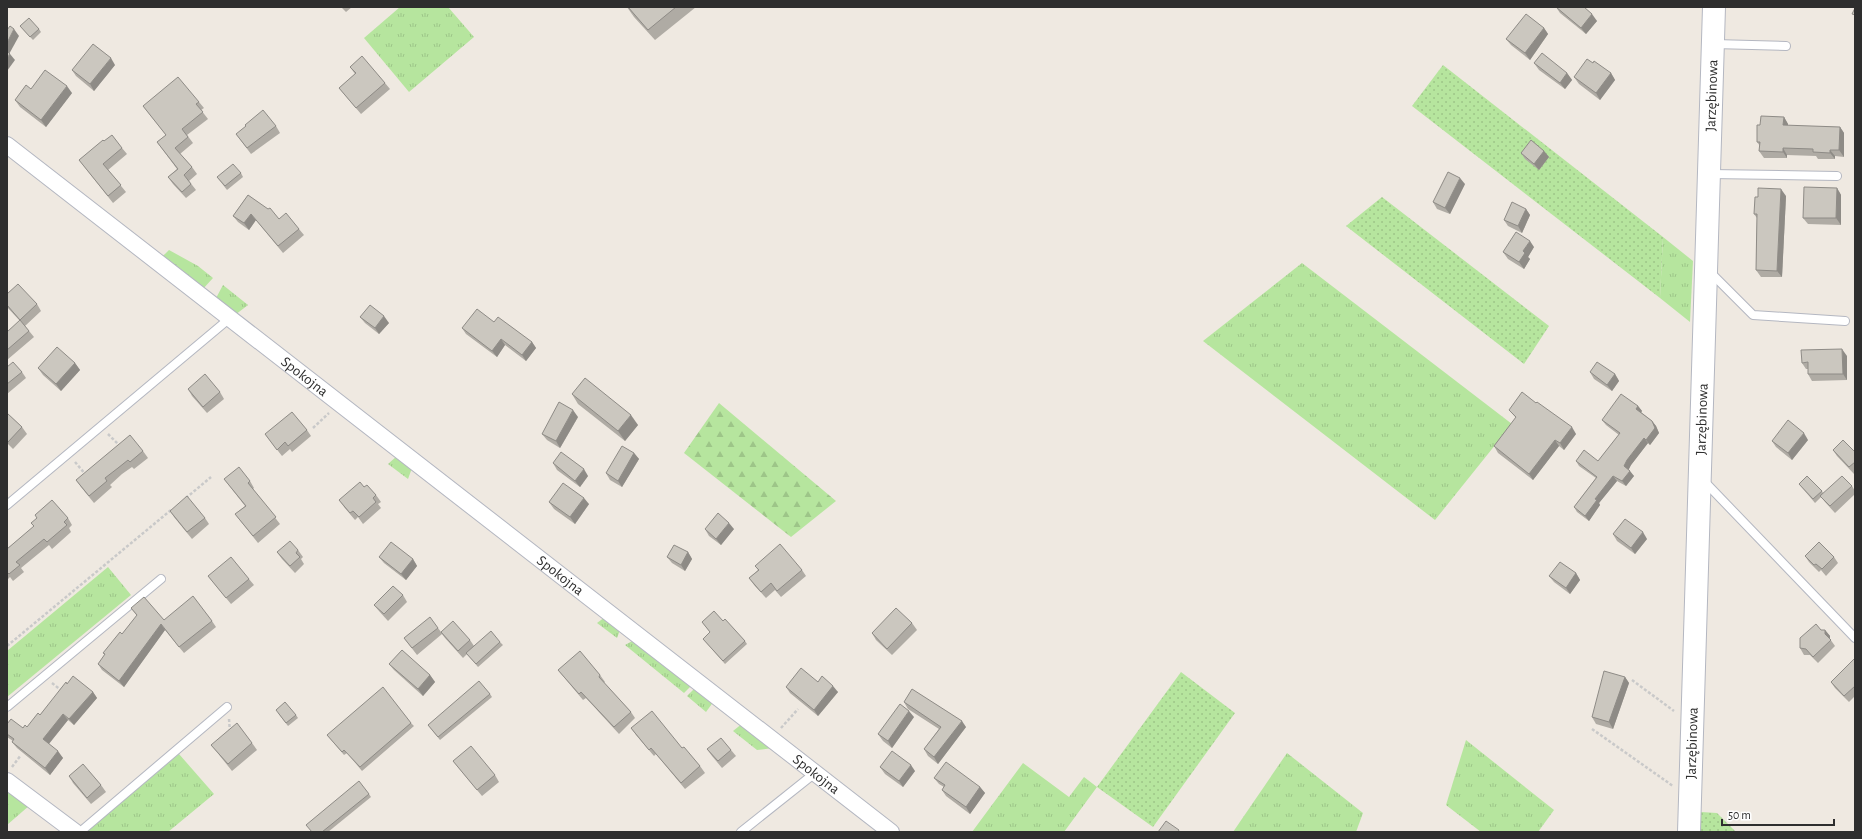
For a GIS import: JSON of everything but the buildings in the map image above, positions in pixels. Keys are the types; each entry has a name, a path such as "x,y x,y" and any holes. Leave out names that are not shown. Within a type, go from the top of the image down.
{"street":[{"name":"Jarzębinowa","path":"1689,832 1714,7"},
{"name":"Spokojna","path":"7,145 891,832"},
{"path":"9,775 75,832"}],"lane":[{"path":"1713,44 1786,46"},
{"path":"1709,174 1837,176"},
{"path":"1706,269 1753,315 1845,321"},
{"path":"7,505 230,318"},
{"path":"1700,477 1855,638"},
{"path":"7,708 161,579"},
{"path":"80,832 227,708"},
{"path":"741,832 815,773"}],"path":[{"path":"313,428 340,403"},
{"path":"101,426 122,448"},
{"path":"68,454 86,475"},
{"path":"181,502 212,477"},
{"path":"7,646 175,507"},
{"path":"1632,680 1692,724"},
{"path":"772,739 798,709"},
{"path":"1592,729 1690,798"},
{"path":"9,775 22,755"}],"green space":[{"path":"400,7 448,7 474,37 409,92 364,38"},
{"path":"1443,65 1663,237 1660,298 1412,106"},
{"path":"1382,197 1549,326 1524,364 1346,226"},
{"path":"1663,237 1693,261 1690,322 1660,298"},
{"path":"169,250 198,266 213,278 202,290 160,259"},
{"path":"1302,263 1512,424 1435,520 1203,341"},
{"path":"223,285 248,305 235,315 215,300"},
{"path":"719,403 836,501 791,537 684,453"},
{"path":"397,456 412,468 408,479 388,464"},
{"path":"108,567 131,595 7,697 7,651"},
{"path":"605,617 620,630 617,638 597,623"},
{"path":"634,640 693,684 684,693 625,645"},
{"path":"1181,672 1235,713 1153,827 1097,787"},
{"path":"696,687 714,701 706,712 687,696"},
{"path":"743,723 773,748 757,750 733,731"},
{"path":"1466,740 1554,810 1538,832 1481,832 1446,805"},
{"path":"1287,753 1363,813 1356,832 1233,832"},
{"path":"179,754 214,794 168,832 86,832"},
{"path":"1023,763 1069,797 1084,777 1097,787 1064,832 972,832"},
{"path":"7,787 30,805 7,825"},
{"path":"1701,812 1717,813 1736,832 1701,832"}]}
